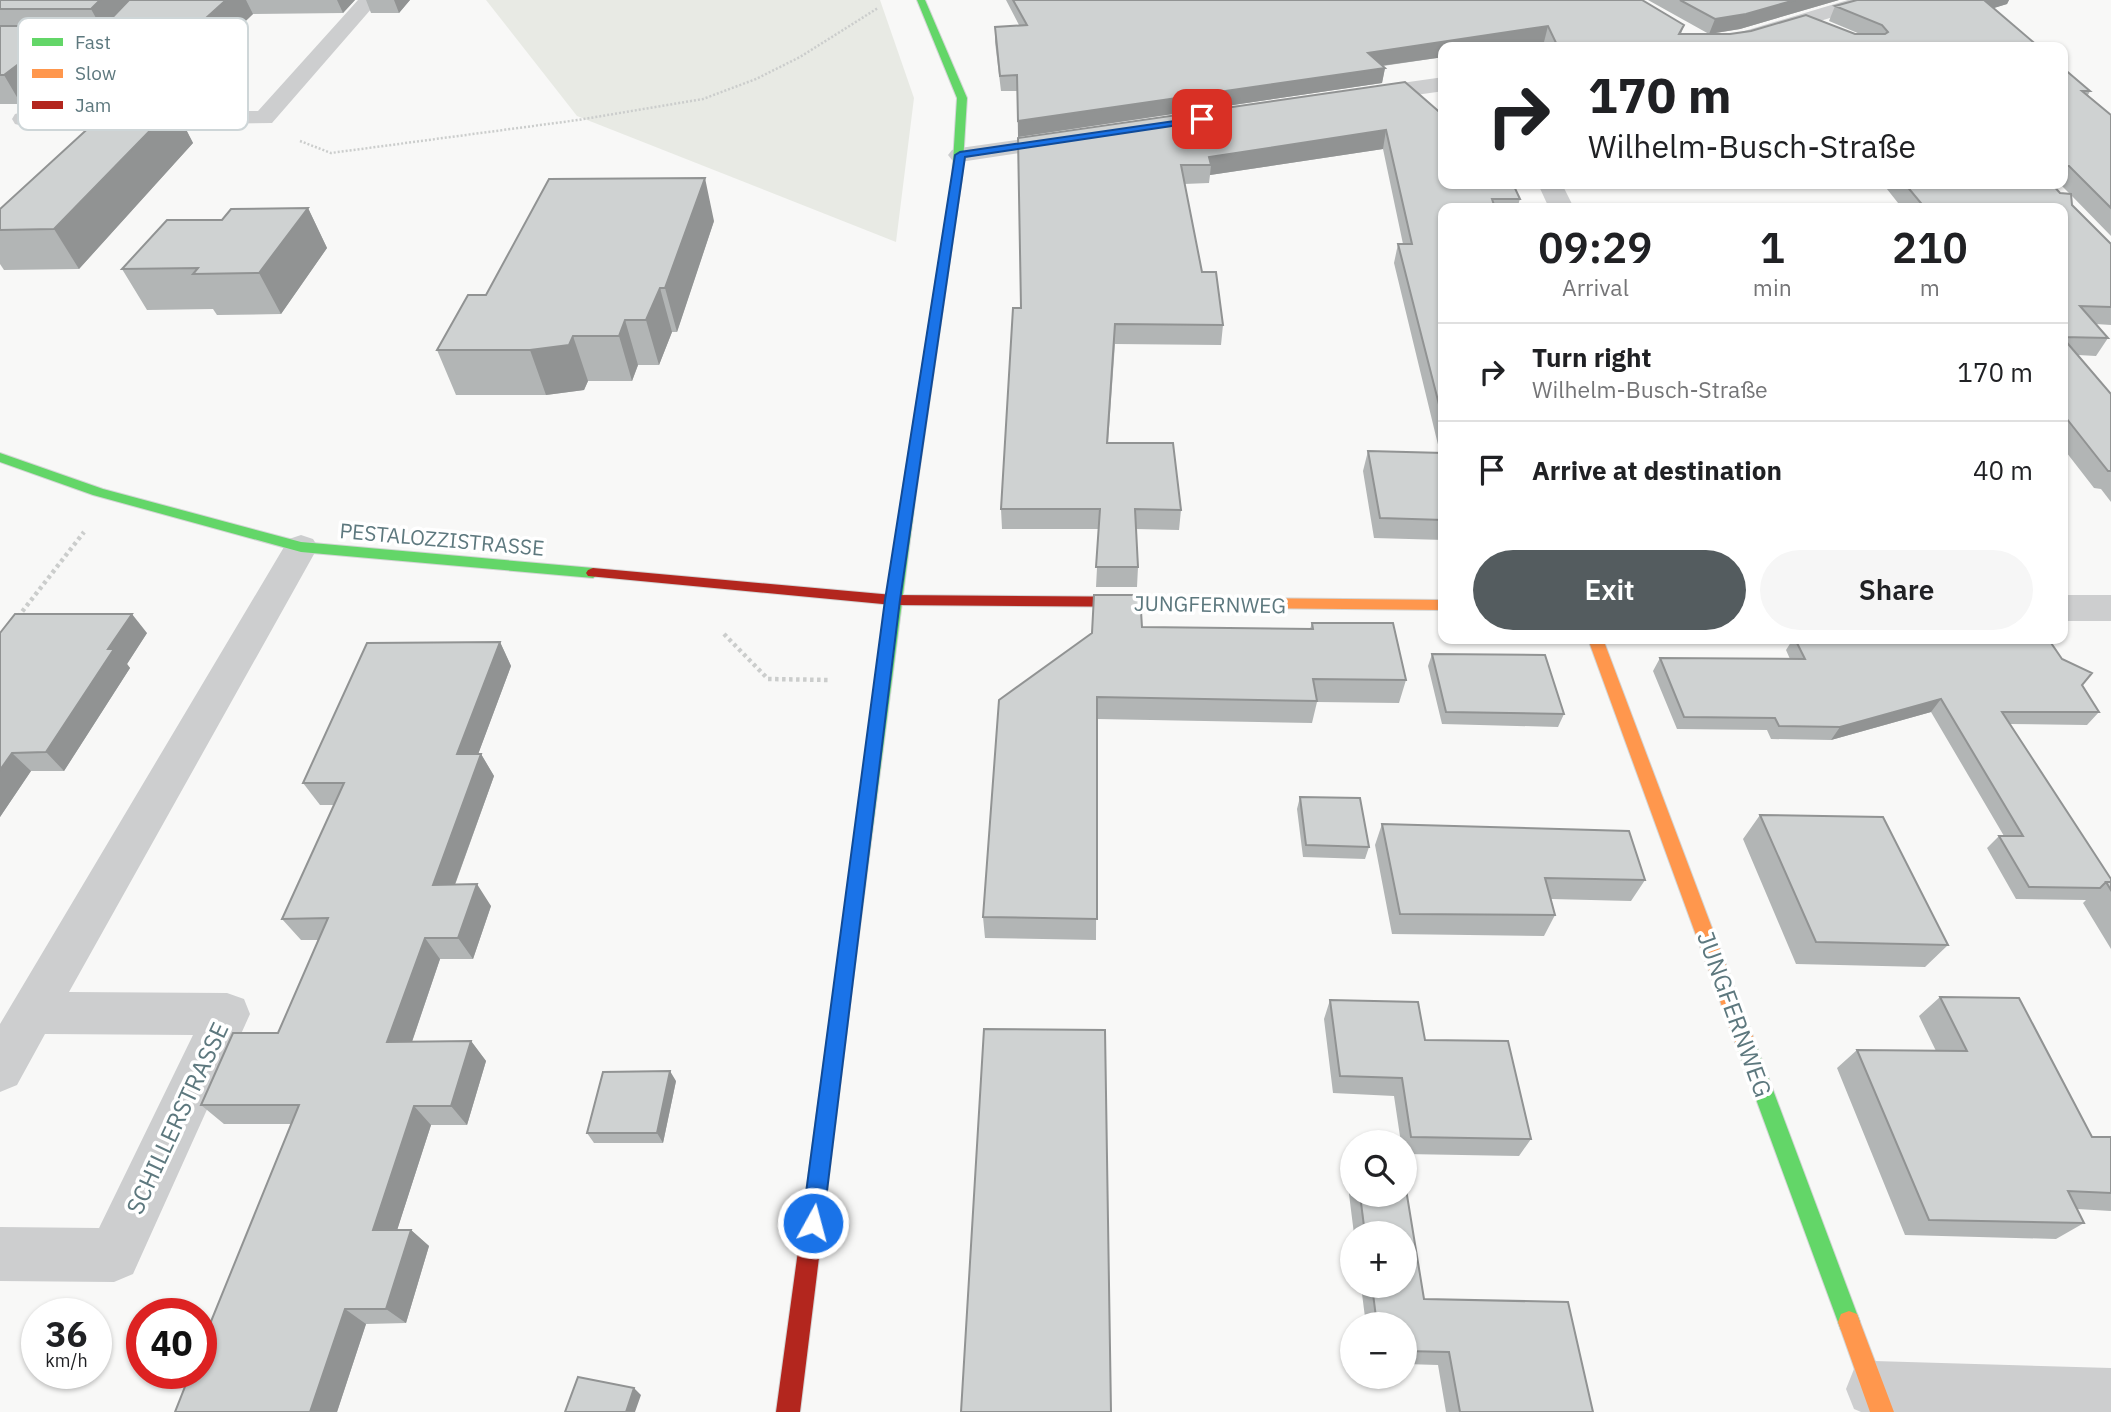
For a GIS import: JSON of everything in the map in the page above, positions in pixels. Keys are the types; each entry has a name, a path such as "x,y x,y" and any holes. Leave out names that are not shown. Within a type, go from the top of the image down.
{"street":[{"path":"248,118 264,118 369,0"},
{"path":"1720,42 1805,22 1870,0"},
{"path":"788,1412 893,600 960,155 962,98 922,1"},
{"path":"1805,22 1830,32"},
{"path":"1673,25 1692,42"},
{"path":"1333,100 1438,85"},
{"path":"0,135 18,122"},
{"path":"960,155 1098,135"},
{"name":"PESTALOZZISTRASSE","path":"0,457 112,496 301,547 893,600"},
{"path":"0,1069 301,547"},
{"name":"JUNGFERNWEG","path":"893,600 1438,605"},
{"path":"2068,608 2111,608"},
{"name":"JUNGFERNWEG","path":"1597,644 1878,1401 2111,1396"},
{"name":"SCHILLERSTRASSE","path":"0,1254 114,1255 227,1014 33,1013"}],"path":[{"path":"264,118 259,125 331,153 636,111 703,99 756,79 800,57 878,8 922,1"},
{"path":"17,619 112,496"},
{"path":"719,629 741,648 768,679 883,682"}],"shaded area":[{"path":"486,0 880,0 914,98 896,242 577,116"}],"building":[{"path":"0,0 100,0 91,9 0,9"},
{"path":"129,0 226,0 206,18 112,18"},
{"path":"1013,0 1642,0 1684,25 1679,34 1730,34 1751,31 1806,15 1855,34 1885,34 1888,32 1882,25 1835,6 1857,0 1984,0 2033,42 1556,42 1548,26 1368,53 1385,68 1018,121 1017,75 1000,76 995,27 1027,25"},
{"path":"1680,0 1795,0 1746,14 1715,19"},
{"path":"0,26 18,26 18,64 0,75"},
{"path":"2068,72 2090,91 2082,91 2111,115 2111,208 2069,166"},
{"path":"1405,82 1438,111 1438,189 1515,189 1520,199 1492,199 1493,203 1438,203 1438,401 1398,244 1412,244 1386,130 1209,157 1211,165 1181,165 1202,272 1216,272 1223,325 1115,324 1107,443 1173,443 1181,510 1135,509 1138,567 1096,567 1100,509 1001,509 1013,308 1021,308 1018,138"},
{"path":"86,130 151,130 54,229 0,230 0,209"},
{"path":"705,178 665,288 660,288 646,320 625,320 619,336 573,336 569,345 530,350 437,350 468,295 486,295 549,179"},
{"path":"1909,189 2056,189 2060,193 2071,194 2072,205 2111,244 2111,307 2080,306 2108,338 2068,337 2068,203 1921,203"},
{"path":"308,208 259,273 193,274 198,268 122,269 167,220 222,220 231,209"},
{"path":"2068,344 2111,394 2111,471 2108,471 2068,420"},
{"path":"1368,451 1438,453 1438,520 1380,518"},
{"path":"1094,595 1140,595 1142,627 1313,629 1312,623 1393,623 1406,680 1313,679 1317,701 1097,697 1097,919 983,917 999,700 1092,633"},
{"path":"15,614 132,614 108,649 114,649 46,752 12,753 0,770 0,633"},
{"path":"500,642 457,754 481,754 433,885 477,884 458,938 425,938 387,1042 471,1041 451,1106 414,1106 373,1230 411,1230 386,1309 345,1309 310,1412 175,1412 184,1389 217,1389 217,1307 299,1105 201,1105 233,1033 278,1033 328,918 282,919 344,783 303,783 367,643"},
{"path":"1798,644 2052,644 2062,659 2092,673 2082,685 2099,712 2002,712 2111,882 2106,882 2100,888 2029,887 1999,836 2023,836 1941,699 1840,727 1779,726 1775,718 1684,717 1660,658 1805,659"},
{"path":"1432,654 1545,655 1564,714 1446,712"},
{"path":"1300,797 1360,798 1369,847 1306,845"},
{"path":"1760,815 1883,817 1948,945 1816,942"},
{"path":"1382,824 1629,831 1645,880 1545,878 1555,915 1400,914"},
{"path":"1940,997 2019,998 2092,1137 2111,1137 2111,1193 2068,1191 2084,1223 1929,1220 1857,1050 1967,1051"},
{"path":"1330,1000 1418,1002 1425,1040 1508,1041 1531,1139 1417,1137 1417,1130 1410,1130 1402,1078 1340,1076"},
{"path":"984,1029 1105,1030 1111,1412 961,1412"},
{"path":"670,1071 657,1133 587,1133 603,1072"},
{"path":"1362,1207 1409,1207 1411,1221 1363,1221"},
{"path":"1417,1256 1424,1299 1568,1302 1593,1412 1460,1412 1449,1352 1417,1351 1417,1312 1375,1312 1374,1298 1417,1298"},
{"path":"578,1377 634,1388 626,1412 565,1412"}],"traffic: fast":[{"path":"921,0 962,98 957,178"},
{"path":"0,457 98,492 301,547 593,573"},
{"path":"845,973 909,494"},
{"path":"1745,1042 1849,1322"}],"traffic: slow":[{"path":"909,494 957,178"},
{"path":"1157,602 1438,605"},
{"path":"1597,644 1745,1042"},
{"path":"1849,1322 1882,1412"}],"traffic: jam":[{"path":"593,573 893,600 1157,602"},
{"path":"788,1412 845,973"}],"route":[{"path":"813,1223 893,600 960,155 1202,119"}]}
